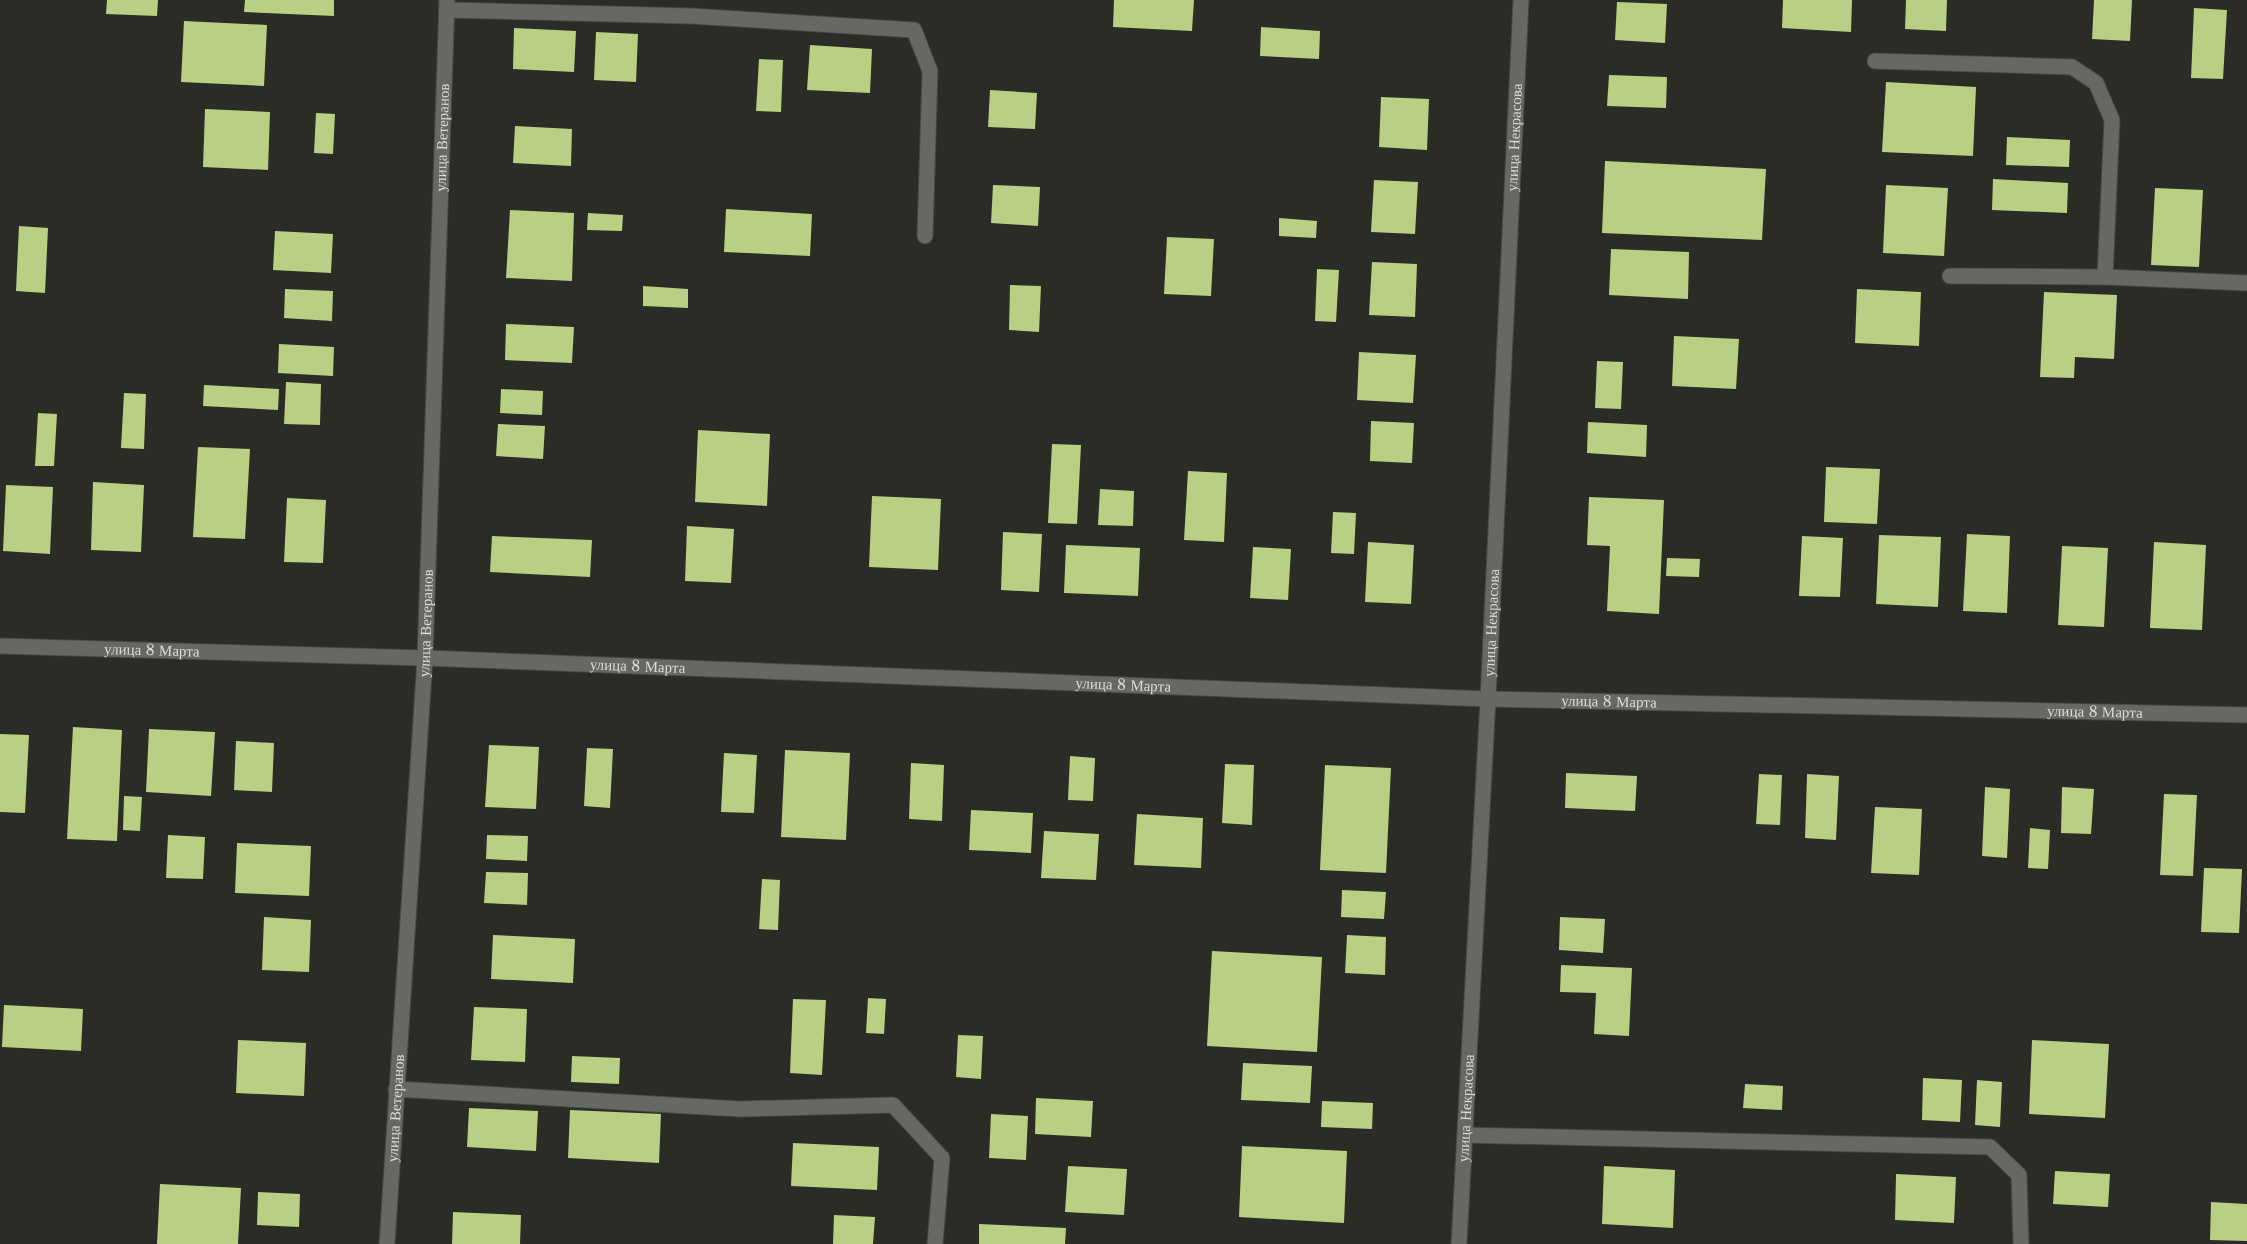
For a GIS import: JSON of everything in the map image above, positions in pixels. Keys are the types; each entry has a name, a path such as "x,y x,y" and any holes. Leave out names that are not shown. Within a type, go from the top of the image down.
{"street":[{"name":"улица Некрасова","path":"1459,1244 1488,699 1521,0"},
{"path":"447,5 691,16 914,30 930,71 925,236"},
{"name":"улица Ветеранов","path":"387,1244 425,658 447,5"},
{"path":"1875,61 2072,68 2096,83 2112,120 2105,277"},
{"path":"1950,276 2105,277 2247,283"},
{"name":"улица 8 Марта","path":"0,646 425,658 1488,699 2247,715"},
{"path":"396,1089 740,1109 893,1106 942,1158 935,1244"},
{"path":"1465,1135 1990,1147 2019,1175 2021,1244"}],"building":[{"path":"107,0 158,0 157,16 106,14"},
{"path":"245,0 334,0 334,16 244,12"},
{"path":"1114,0 1194,0 1192,31 1113,27"},
{"path":"1783,0 1852,0 1851,32 1782,28"},
{"path":"1906,0 1947,0 1946,31 1905,29"},
{"path":"2094,0 2132,0 2130,41 2092,39"},
{"path":"1617,2 1667,4 1665,43 1615,40"},
{"path":"2194,8 2227,10 2223,79 2191,78"},
{"path":"184,21 267,25 264,86 181,82"},
{"path":"1261,27 1320,31 1319,59 1260,56"},
{"path":"514,28 576,31 574,72 513,69"},
{"path":"596,32 638,34 636,82 594,80"},
{"path":"810,45 872,49 870,93 807,90"},
{"path":"759,59 783,60 781,112 756,111"},
{"path":"1609,75 1667,77 1666,108 1607,106"},
{"path":"1886,82 1976,87 1973,156 1882,152"},
{"path":"990,90 1037,93 1035,129 988,127"},
{"path":"1381,97 1429,99 1427,150 1379,147"},
{"path":"205,109 270,112 268,170 203,167"},
{"path":"316,113 335,114 333,154 314,153"},
{"path":"515,126 572,129 571,166 513,163"},
{"path":"2007,137 2070,140 2069,167 2006,165"},
{"path":"1605,161 1766,169 1762,240 1602,233"},
{"path":"1993,179 2068,183 2067,213 1992,210"},
{"path":"1374,180 1418,182 1415,234 1371,232"},
{"path":"993,185 1040,187 1038,226 991,223"},
{"path":"1886,185 1948,188 1944,256 1883,253"},
{"path":"2155,188 2203,190 2199,267 2151,265"},
{"path":"726,209 812,214 810,256 724,252"},
{"path":"510,210 574,213 572,281 506,278"},
{"path":"588,213 623,215 622,231 587,230"},
{"path":"1279,218 1317,221 1316,238 1279,236"},
{"path":"19,226 48,228 45,293 16,291"},
{"path":"275,231 333,234 331,273 273,270"},
{"path":"1167,237 1214,239 1211,296 1164,294"},
{"path":"1611,249 1689,252 1688,299 1609,295"},
{"path":"1372,262 1417,264 1415,317 1369,315"},
{"path":"1317,269 1339,270 1336,322 1315,321"},
{"path":"1010,285 1041,286 1039,332 1009,330"},
{"path":"643,286 688,289 688,308 643,306"},
{"path":"285,289 333,291 332,321 284,318"},
{"path":"1857,289 1921,292 1919,346 1855,343"},
{"path":"2044,292 2117,295 2114,359 2075,357 2074,378 2040,377"},
{"path":"506,324 574,327 572,363 505,360"},
{"path":"1674,336 1739,339 1736,389 1672,386"},
{"path":"279,344 334,347 333,376 278,373"},
{"path":"1359,352 1416,355 1413,403 1357,400"},
{"path":"1597,361 1623,362 1621,409 1595,408"},
{"path":"286,382 321,384 320,425 284,424"},
{"path":"204,385 279,389 278,410 203,406"},
{"path":"501,389 543,391 542,415 500,413"},
{"path":"124,393 146,394 144,449 121,448"},
{"path":"38,413 57,414 54,466 35,466"},
{"path":"1371,421 1414,423 1412,463 1370,461"},
{"path":"1588,422 1647,425 1646,457 1587,453"},
{"path":"498,424 545,426 543,459 496,456"},
{"path":"698,430 770,434 767,506 695,502"},
{"path":"1052,444 1081,445 1077,524 1048,523"},
{"path":"198,447 250,449 245,539 193,537"},
{"path":"1826,467 1880,469 1877,524 1824,522"},
{"path":"1188,471 1227,473 1224,542 1184,540"},
{"path":"93,482 144,485 141,552 91,550"},
{"path":"6,485 53,487 50,554 3,551"},
{"path":"1100,489 1134,491 1133,526 1098,525"},
{"path":"872,496 941,499 938,570 869,567"},
{"path":"1589,497 1664,500 1659,614 1607,611 1610,546 1587,545"},
{"path":"287,498 326,500 323,563 284,562"},
{"path":"1333,512 1356,513 1354,554 1331,553"},
{"path":"687,526 734,529 731,583 685,581"},
{"path":"1003,532 1042,534 1039,592 1001,590"},
{"path":"1967,534 2010,536 2007,613 1963,611"},
{"path":"1879,535 1941,537 1938,607 1876,604"},
{"path":"492,536 592,540 590,577 490,572"},
{"path":"1802,536 1843,538 1840,597 1799,596"},
{"path":"1368,542 1414,545 1411,604 1365,602"},
{"path":"2154,542 2206,545 2202,630 2150,628"},
{"path":"1066,545 1140,548 1138,596 1064,593"},
{"path":"2062,546 2108,548 2104,627 2058,625"},
{"path":"1253,547 1291,549 1288,600 1250,598"},
{"path":"1667,558 1700,559 1699,577 1666,576"},
{"path":"73,727 122,730 117,841 67,839"},
{"path":"149,729 215,732 211,796 146,792"},
{"path":"0,734 29,735 25,813 0,812"},
{"path":"236,741 274,743 272,792 234,790"},
{"path":"489,745 539,747 536,809 485,807"},
{"path":"587,748 613,749 610,808 584,806"},
{"path":"785,750 850,753 846,840 781,837"},
{"path":"724,753 757,755 754,813 721,812"},
{"path":"1070,756 1095,758 1093,801 1068,800"},
{"path":"911,763 944,765 942,821 909,819"},
{"path":"1225,764 1254,765 1252,825 1222,823"},
{"path":"1325,765 1391,768 1386,873 1320,870"},
{"path":"1566,773 1637,776 1635,811 1565,808"},
{"path":"1759,774 1782,775 1780,825 1756,824"},
{"path":"1807,774 1839,776 1836,840 1805,838"},
{"path":"1985,787 2010,789 2007,858 1982,856"},
{"path":"2062,787 2094,789 2091,834 2061,833"},
{"path":"2164,794 2197,795 2193,876 2160,875"},
{"path":"124,796 142,797 140,831 123,830"},
{"path":"1875,807 1922,809 1919,875 1871,873"},
{"path":"971,810 1033,813 1031,853 969,850"},
{"path":"1137,814 1203,818 1201,868 1134,865"},
{"path":"2030,828 2050,830 2048,869 2028,868"},
{"path":"1044,831 1099,834 1096,880 1041,878"},
{"path":"168,835 205,837 203,879 166,878"},
{"path":"487,835 528,836 527,861 486,859"},
{"path":"237,843 311,846 309,896 235,893"},
{"path":"2204,868 2242,869 2239,933 2201,932"},
{"path":"486,872 528,873 527,905 484,903"},
{"path":"762,879 780,880 778,930 759,929"},
{"path":"1342,890 1386,892 1384,919 1341,917"},
{"path":"264,917 311,920 309,972 262,970"},
{"path":"1560,917 1605,919 1603,953 1559,950"},
{"path":"493,935 575,939 573,983 491,979"},
{"path":"1347,935 1386,937 1385,975 1345,973"},
{"path":"1212,951 1322,957 1317,1052 1207,1046"},
{"path":"1561,965 1632,968 1629,1036 1594,1034 1596,993 1560,992"},
{"path":"868,998 886,999 884,1034 866,1033"},
{"path":"793,999 826,1000 822,1075 790,1073"},
{"path":"4,1005 83,1009 81,1051 2,1047"},
{"path":"474,1007 527,1009 525,1062 471,1060"},
{"path":"958,1035 983,1036 981,1079 956,1077"},
{"path":"238,1040 306,1043 304,1096 236,1093"},
{"path":"2032,1040 2109,1044 2105,1118 2029,1114"},
{"path":"572,1056 620,1058 619,1084 571,1082"},
{"path":"1243,1063 1312,1066 1310,1103 1241,1100"},
{"path":"1923,1078 1962,1080 1960,1122 1922,1120"},
{"path":"1977,1080 2002,1082 2000,1127 1975,1125"},
{"path":"1745,1084 1783,1086 1782,1110 1743,1108"},
{"path":"1036,1098 1093,1101 1091,1137 1035,1134"},
{"path":"1322,1101 1373,1103 1372,1129 1321,1127"},
{"path":"469,1108 538,1111 536,1151 467,1147"},
{"path":"570,1110 661,1114 659,1163 568,1158"},
{"path":"991,1114 1028,1116 1026,1160 989,1158"},
{"path":"793,1143 879,1147 877,1190 791,1186"},
{"path":"1242,1146 1347,1151 1344,1223 1239,1217"},
{"path":"1068,1166 1127,1169 1124,1215 1065,1212"},
{"path":"1604,1166 1675,1170 1673,1228 1602,1224"},
{"path":"2055,1171 2110,1174 2108,1207 2053,1204"},
{"path":"1896,1174 1956,1177 1954,1223 1895,1220"},
{"path":"160,1184 241,1188 238,1244 157,1244"},
{"path":"258,1192 300,1194 299,1227 257,1225"},
{"path":"2211,1202 2247,1204 2247,1241 2210,1240"},
{"path":"453,1212 521,1215 520,1244 452,1244"},
{"path":"834,1215 875,1217 873,1244 833,1244"},
{"path":"979,1224 1066,1228 1065,1244 979,1244"}]}
